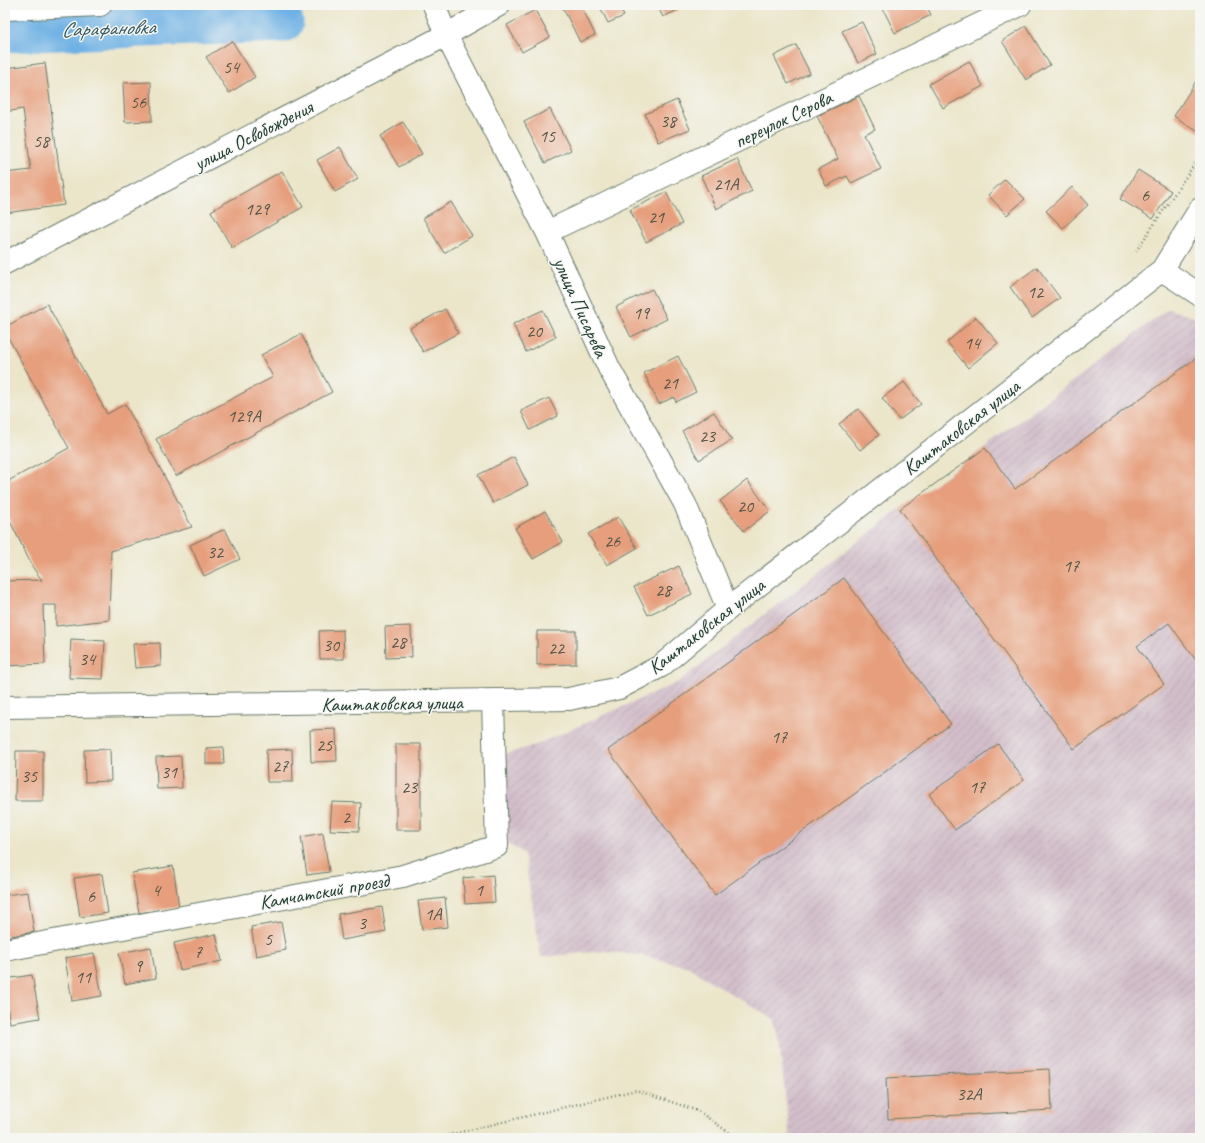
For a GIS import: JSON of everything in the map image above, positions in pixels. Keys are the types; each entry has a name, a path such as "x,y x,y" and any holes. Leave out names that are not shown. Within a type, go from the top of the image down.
{"street":[{"path":"5,9 100,5"},
{"name":"улица Писарева","path":"434,5 446,35 547,232 609,368 684,504 728,609"},
{"name":"улица Освобождения","path":"5,263 446,35 499,5"},
{"name":"переулок Серова","path":"547,232 1020,5"},
{"name":"Каштаковская улица","path":"5,707 569,700 619,688 661,666 728,609 1162,270 1200,209"},
{"path":"1162,270 1200,295"},
{"name":"Камчатский проезд","path":"5,950 403,876 497,846 493,701"}],"path":[{"path":"1136,251 1200,156"},
{"path":"436,1138 636,1090 698,1111 738,1138"}],"shaded area":[{"path":"1168,309 1200,319 1200,1138 790,1138 778,1033 774,1019 689,967 640,955 604,951 541,957 524,853 508,844 502,755 533,746 677,683 900,509 1015,425"}],"building":[{"path":"581,5 595,35 580,42 562,6"},
{"path":"599,5 618,5 624,16 608,23"},
{"path":"657,5 689,5 663,17"},
{"path":"881,5 926,5 931,15 895,33"},
{"path":"535,10 550,37 522,52 507,25"},
{"path":"862,22 877,54 858,63 842,31"},
{"path":"1026,26 1050,65 1026,80 1002,41"},
{"path":"232,41 255,77 229,93 206,57"},
{"path":"796,45 810,73 788,84 774,56"},
{"path":"969,61 983,86 943,108 929,84"},
{"path":"45,63 64,205 5,213 5,173 31,170 23,109 5,112 5,68"},
{"path":"1200,75 1200,133 1174,116"},
{"path":"151,82 152,121 125,122 123,83"},
{"path":"859,96 875,129 864,134 881,169 851,183 847,176 826,186 818,169 838,159 817,116"},
{"path":"677,100 690,129 658,142 645,114"},
{"path":"550,109 571,150 545,163 524,122"},
{"path":"403,122 422,154 399,167 380,136"},
{"path":"340,147 358,179 335,192 317,160"},
{"path":"737,159 752,191 716,209 701,176"},
{"path":"1138,170 1171,191 1153,219 1120,199"},
{"path":"282,171 303,207 232,248 211,211"},
{"path":"1005,179 1025,199 1007,215 988,195"},
{"path":"1072,187 1088,205 1063,228 1046,211"},
{"path":"666,192 682,224 646,242 630,210"},
{"path":"451,202 472,236 444,253 423,218"},
{"path":"1037,267 1060,298 1032,318 1010,287"},
{"path":"652,289 667,319 631,337 616,307"},
{"path":"47,304 107,414 125,404 192,527 111,551 109,620 56,626 56,605 43,605 45,664 5,666 5,581 42,580 33,568 5,511 5,499 10,480 69,448 5,332 5,327"},
{"path":"445,309 458,333 423,352 410,328"},
{"path":"543,310 556,337 526,352 513,324"},
{"path":"976,317 998,343 968,368 947,342"},
{"path":"301,334 332,392 176,476 156,439 273,377 261,355"},
{"path":"678,356 696,392 676,402 674,397 659,404 644,373"},
{"path":"1199,356 1200,666 1169,623 1137,646 1164,684 1074,749 900,509 985,448 1015,489"},
{"path":"904,382 921,404 899,420 882,398"},
{"path":"549,398 558,416 530,430 521,411"},
{"path":"858,409 879,435 860,450 839,424"},
{"path":"714,412 732,440 699,460 682,431"},
{"path":"514,457 528,485 493,503 478,475"},
{"path":"747,480 770,511 744,531 720,501"},
{"path":"545,511 563,542 533,559 515,528"},
{"path":"618,517 637,548 607,565 588,534"},
{"path":"225,529 240,559 204,576 190,545"},
{"path":"679,566 692,594 648,615 634,587"},
{"path":"844,578 951,724 715,895 608,750"},
{"path":"411,626 412,657 386,658 385,627"},
{"path":"343,630 344,659 320,659 319,631"},
{"path":"537,631 576,631 576,664 537,665"},
{"path":"71,639 105,641 103,679 69,678"},
{"path":"160,643 161,666 135,668 133,644"},
{"path":"336,729 337,761 311,762 310,730"},
{"path":"396,744 421,744 421,830 396,830"},
{"path":"998,744 1024,780 955,830 929,794"},
{"path":"223,747 224,764 206,764 206,748"},
{"path":"110,749 111,781 85,782 84,750"},
{"path":"292,749 293,782 267,782 266,750"},
{"path":"16,751 43,751 43,801 15,801"},
{"path":"181,756 182,788 157,789 156,757"},
{"path":"332,802 361,803 359,831 330,830"},
{"path":"323,833 329,872 307,875 301,837"},
{"path":"173,866 179,907 139,913 132,873"},
{"path":"102,874 108,913 80,917 74,878"},
{"path":"493,875 495,902 465,904 463,878"},
{"path":"28,892 34,932 5,937 5,895"},
{"path":"445,898 448,927 422,930 418,901"},
{"path":"382,907 386,932 342,940 338,914"},
{"path":"281,922 286,950 256,956 251,927"},
{"path":"216,934 222,961 180,970 174,943"},
{"path":"151,947 156,978 125,984 119,953"},
{"path":"94,953 102,996 72,1001 65,958"},
{"path":"32,975 40,1018 10,1023 5,996 5,979"},
{"path":"1050,1069 1052,1110 888,1119 886,1078"}],"waterway":[{"name":"Сарафановка","path":"5,32 283,22"}]}
